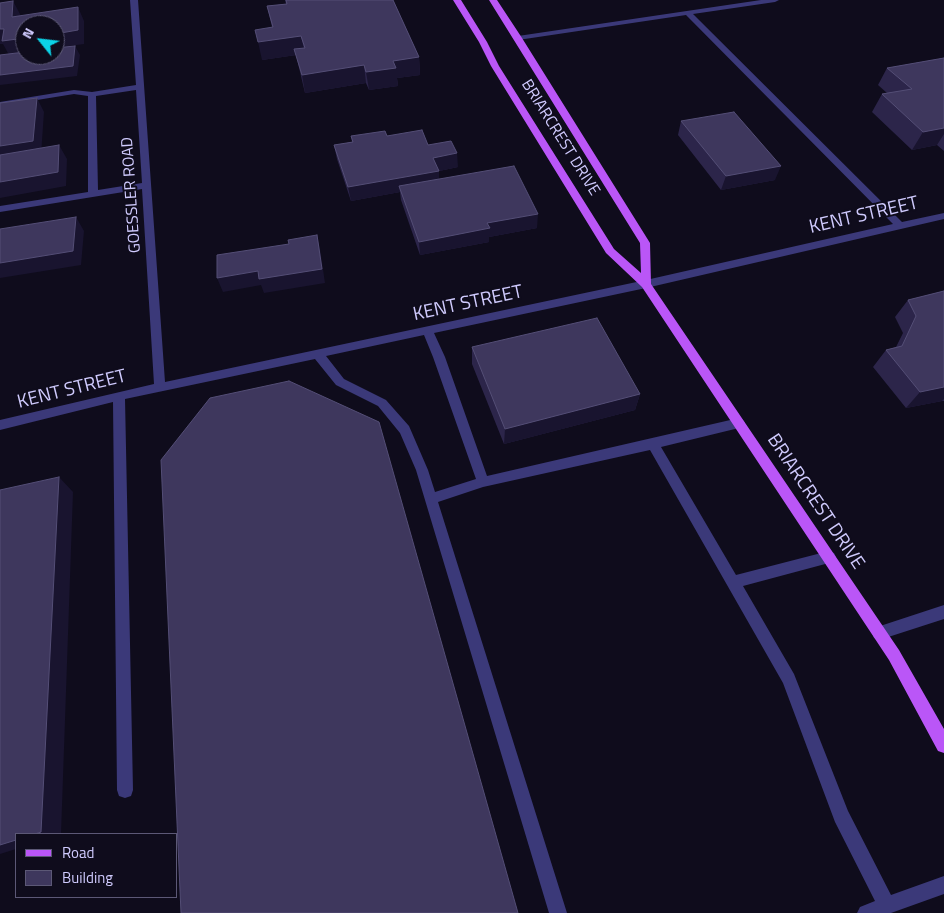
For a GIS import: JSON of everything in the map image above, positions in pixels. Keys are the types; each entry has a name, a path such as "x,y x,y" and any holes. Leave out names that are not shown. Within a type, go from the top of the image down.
{"main road":[{"name":"BRIARCREST DRIVE","path":"458,0 484,42 495,66 610,251 646,284 879,633 944,745"},
{"name":"BRIARCREST DRIVE","path":"493,0 645,243 646,284"}],"street":[{"name":"GOESSLER ROAD","path":"134,0 160,387"},
{"path":"518,38 775,0"},
{"path":"688,13 900,226"},
{"path":"0,104 74,92 92,94 140,87"},
{"path":"92,94 93,194"},
{"path":"0,209 147,185"},
{"name":"KENT STREET","path":"0,426 119,396 646,284 944,216"},
{"path":"427,330 439,357 483,482"},
{"path":"318,354 340,382 382,403 405,430 422,470 558,913"},
{"path":"119,396 125,790"},
{"path":"430,499 483,482 653,444 739,422"},
{"path":"653,444 789,679 841,816 887,905"},
{"path":"733,582 829,557"},
{"path":"879,633 944,612"},
{"path":"866,913 944,884"}],"building":[{"path":"286,0 393,0 419,57 393,61 396,68 366,72 364,65 302,75 294,49 305,48 301,36 258,42 255,30 273,27 267,6 287,4"},
{"path":"13,1 12,17 15,17 15,39 2,41 4,29 0,29 0,3"},
{"path":"78,7 78,30 65,32 65,15 25,15"},
{"path":"75,46 73,66 0,75 0,55 15,53 15,65 65,65 65,47"},
{"path":"944,58 944,128 923,132 882,94 912,89 887,68"},
{"path":"37,98 33,141 0,146 0,103"},
{"path":"734,112 781,166 726,176 681,121"},
{"path":"422,130 428,145 451,141 457,153 433,158 439,171 348,187 334,145 353,142 351,136 385,131 387,136"},
{"path":"59,145 58,172 0,182 0,155"},
{"path":"514,166 538,214 487,223 490,228 419,242 399,186"},
{"path":"76,217 73,251 0,263 0,229"},
{"path":"317,235 322,269 259,279 258,271 217,278 217,255 289,244 288,240"},
{"path":"944,291 944,387 920,392 886,350 902,346 916,316 908,300"},
{"path":"597,318 640,394 505,429 472,347"},
{"path":"289,381 379,422 518,913 181,913 161,460 210,398"},
{"path":"59,477 41,832 15,833 15,840 0,845 0,490"}]}
